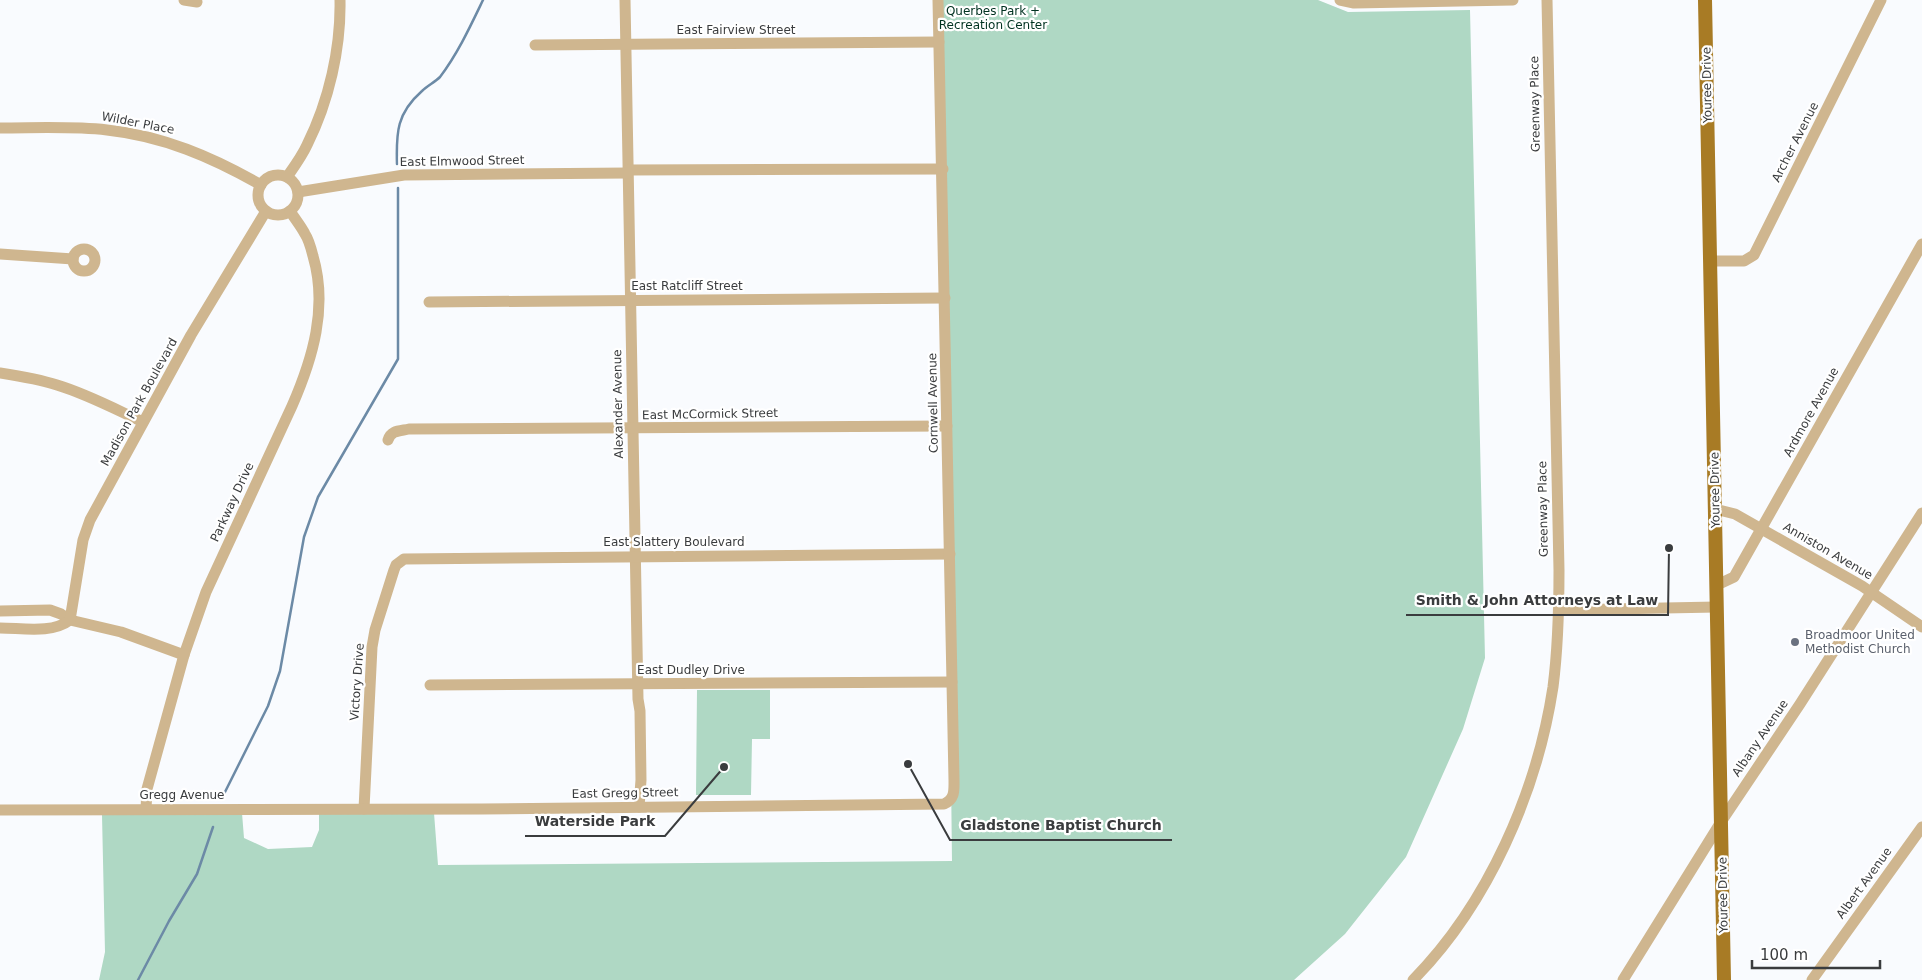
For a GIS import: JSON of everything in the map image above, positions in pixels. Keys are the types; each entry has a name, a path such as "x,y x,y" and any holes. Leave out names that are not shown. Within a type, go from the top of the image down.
{"main road":[{"name":"Youree Drive","path":"1705,0 1724,980"}],"street":[{"path":"184,0 198,2"},
{"path":"287,177 307,146 326,95 335,56 340,0"},
{"name":"Alexander Avenue","path":"624,0 641,780 639,807"},
{"name":"Cornwell Avenue","path":"938,0 943,169 954,791 951,800 946,803"},
{"path":"1340,0 1354,3 1513,0"},
{"name":"Greenway Place","path":"1413,980 1450,936 1473,904 1518,814 1534,770 1549,708 1555,669 1559,610 1547,0"},
{"name":"Archer Avenue","path":"1710,261 1744,261 1754,255 1881,0"},
{"name":"East Fairview Street","path":"534,45 939,42"},
{"name":"Wilder Place","path":"0,128 86,128 123,132 156,139 211,158 261,185"},
{"name":"East Elmwood Street","path":"298,192 404,174 943,169"},
{"path":"277,175 287,177 294,183 298,192 296,204 290,211 280,215 266,211 259,201 258,194 261,185 270,177 277,175"},
{"name":"Madison Park Boulevard","path":"70,620 83,540 88,525 143,422 266,211"},
{"name":"Parkway Drive","path":"146,809 147,789 184,655 206,592 304,380 312,350 317,327 319,303 316,266 306,234 290,211"},
{"name":"Ardmore Avenue","path":"1717,585 1734,577 1922,244"},
{"path":"0,254 72,259"},
{"name":"East Ratcliff Street","path":"429,302 945,298"},
{"path":"0,373 58,385 143,422"},
{"name":"East McCormick Street","path":"388,440 389,435 393,432 409,429 947,426"},
{"name":"Anniston Avenue","path":"1715,509 1735,514 1761,528 1872,592 1922,627"},
{"name":"Albany Avenue","path":"1623,980 1721,822 1922,513"},
{"name":"East Slattery Boulevard","path":"400,562 408,558 950,554"},
{"name":"Victory Drive","path":"364,809 373,638 394,570 400,562"},
{"path":"1559,610 1717,607"},
{"path":"0,611 50,610 70,620 121,632 184,655"},
{"path":"0,628 50,628 70,620"},
{"name":"East Dudley Drive","path":"430,685 952,682"},
{"name":"East Gregg Street","path":"364,809 946,803"},
{"name":"Gregg Avenue","path":"0,810 364,809"},
{"name":"Albert Avenue","path":"1812,980 1922,827"}],"green space":[{"name":"Querbes Park + Recreation Center","path":"942,0 1318,0 1348,12 1470,10 1485,658 1463,729 1406,857 1345,934 1294,980 99,980 105,952 102,815 242,813 244,838 268,849 312,847 319,830 319,813 434,813 438,865 952,861"},
{"path":"697,690 770,690 770,739 752,739 751,795 696,795"}],"waterway":[{"path":"397,164 398,133 407,107 424,89 440,77 463,40 483,0"},
{"path":"222,798 268,706 280,671 304,537 318,497 398,359 398,188"},
{"path":"138,980 169,921 197,874 213,827"}],"place":[{"name":"Smith & John Attorneys at Law","path":"1669,548"},
{"name":"Broadmoor United Methodist Church","path":"1795,642"},
{"name":"Gladstone Baptist Church","path":"908,764"},
{"name":"Waterside Park","path":"724,767"}]}
